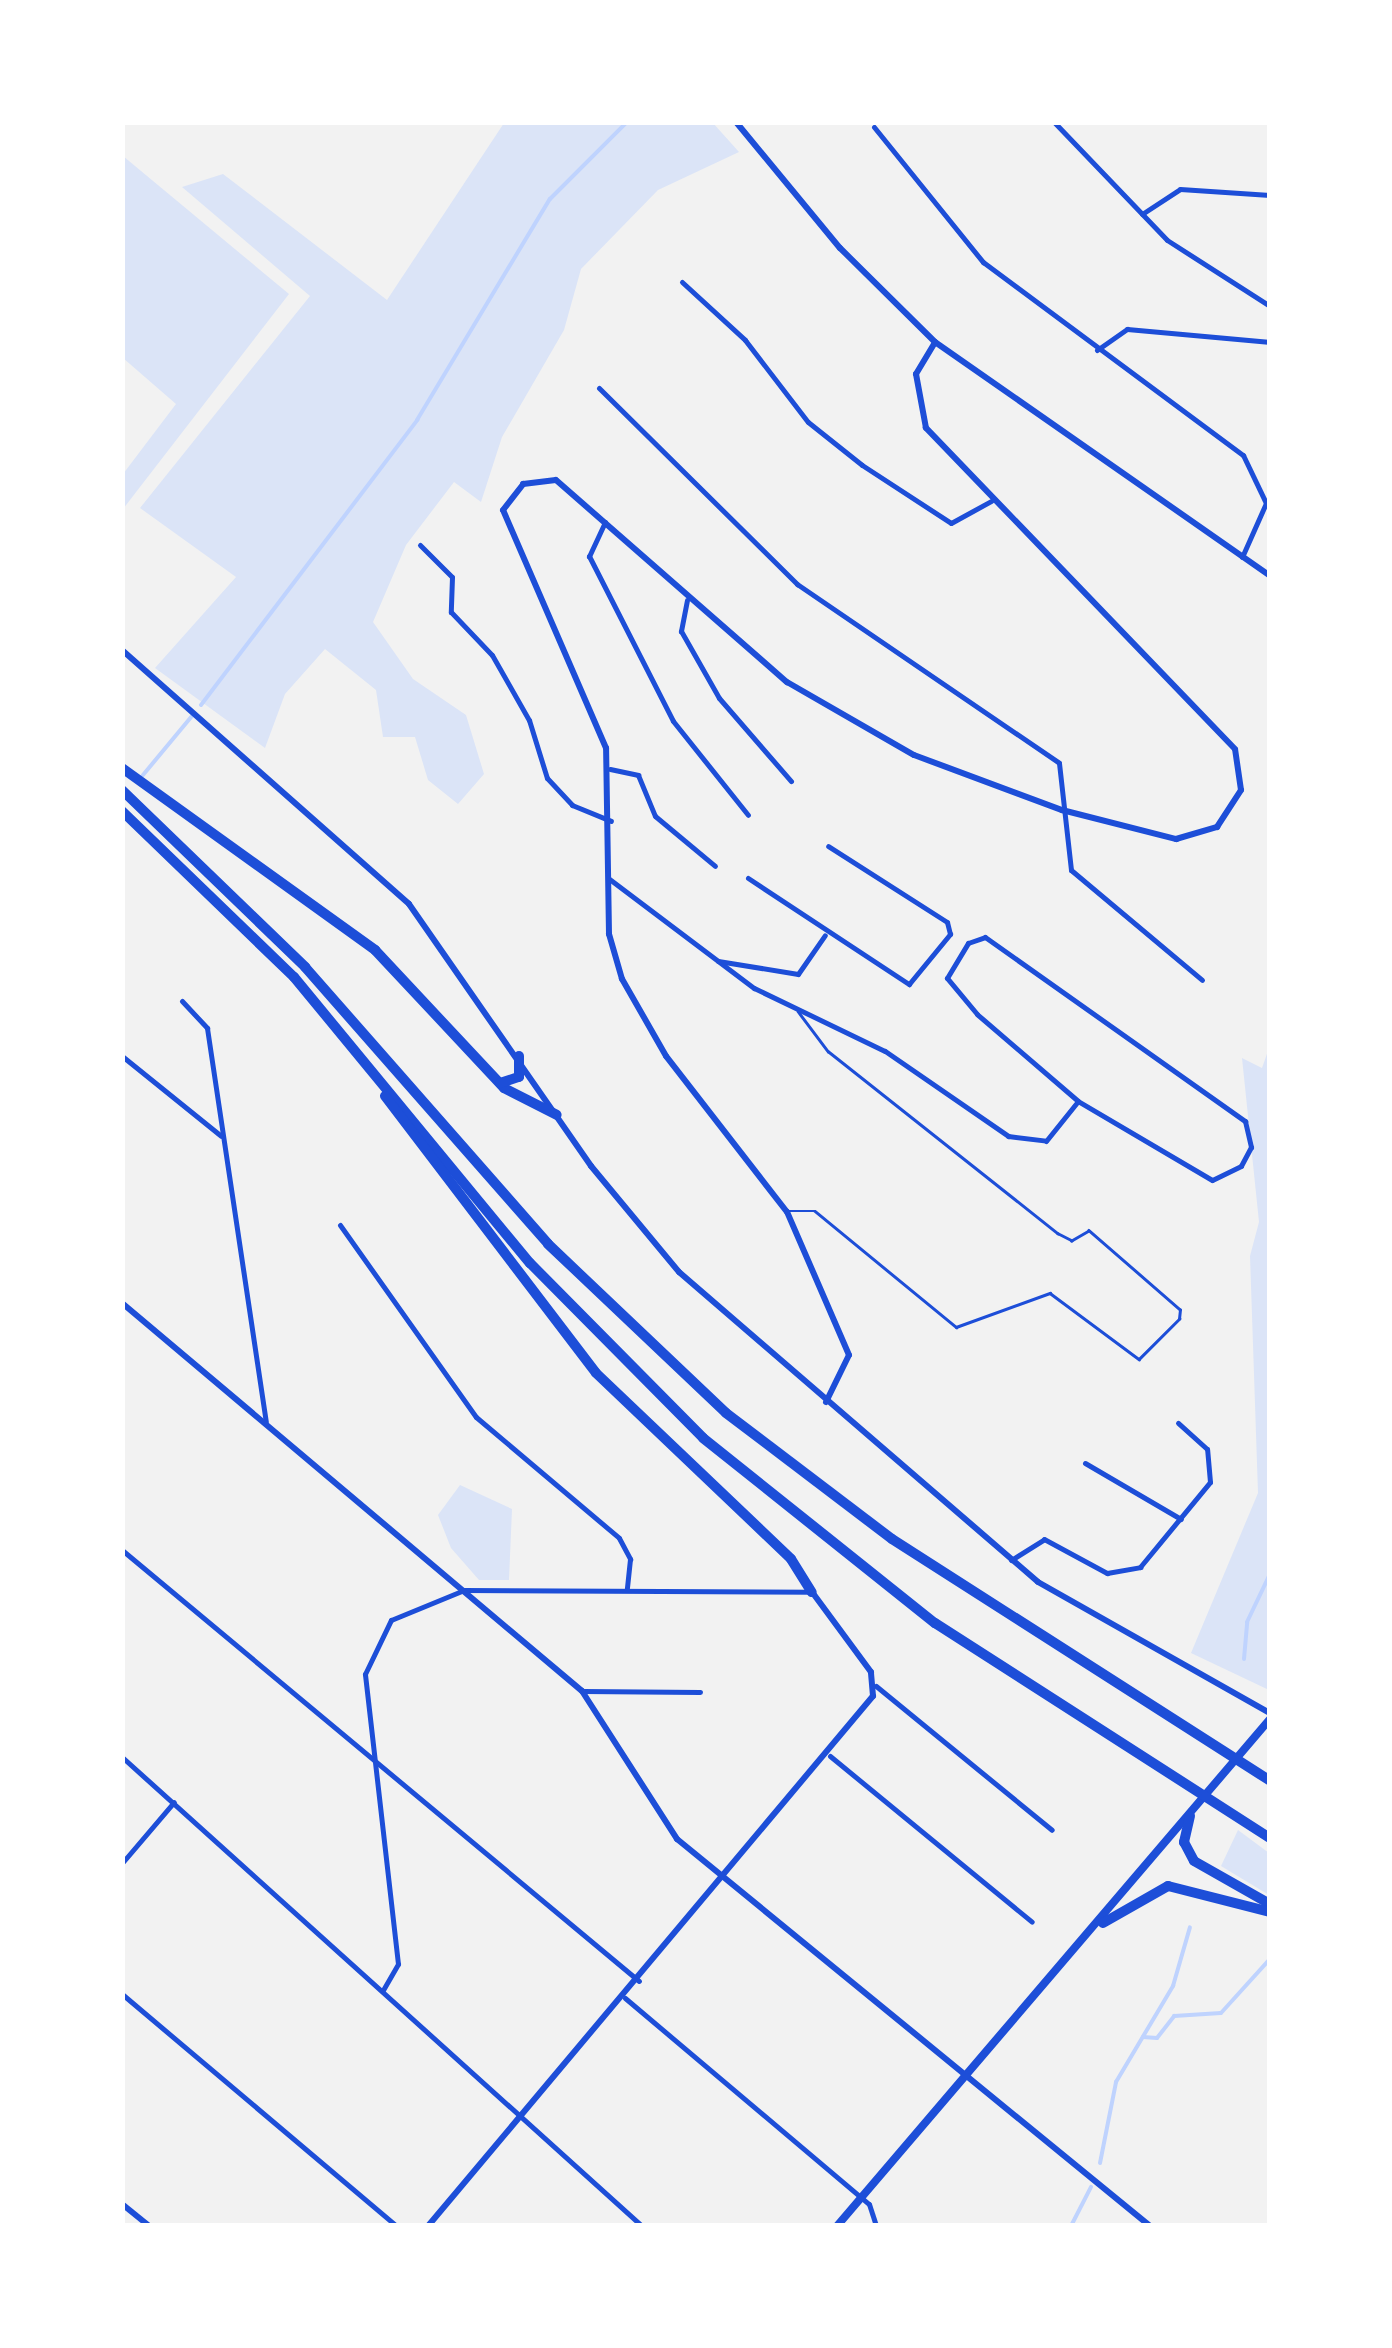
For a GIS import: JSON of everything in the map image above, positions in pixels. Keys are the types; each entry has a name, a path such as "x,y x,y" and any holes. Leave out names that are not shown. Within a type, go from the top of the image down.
{"highway":[{"path":"122,768 397,968 496,1080 556,1114"},
{"path":"122,790 305,967 567,1264 706,1396 892,1539 1270,1780"},
{"path":"122,811 346,1037 530,1263 703,1438 900,1598 1180,1776 1270,1838"},
{"path":"346,1037 568,1340 686,1467 791,1559 812,1592"},
{"path":"496,1080 516,1082 519,1056"},
{"path":"1190,1816 1184,1842 1194,1861 1270,1904"},
{"path":"1103,1922 1168,1886 1270,1912"}],"main road":[{"path":"837,2226 963,2072 1103,1922 1270,1716"}],"street":[{"path":"736,122 840,248 934,342 1270,576"},
{"path":"1054,122 1182,252 1270,306"},
{"path":"874,127 983,262 1254,470 1265,520 1242,557"},
{"path":"1142,214 1180,189 1270,195"},
{"path":"682,282 745,340 808,422 862,465 951,523 990,501"},
{"path":"1097,350 1126,329 1270,342"},
{"path":"826,1402 850,1355 787,1212 639,1013 614,957 605,877 612,821 610,769 503,510 523,484 556,480 606,522 686,600 841,718 1062,810 1198,836 1232,812 1242,770 1217,726 990,501 918,412 916,374 934,342"},
{"path":"599,388 797,584 1033,740 1065,778 1062,810 1071,870 1202,980"},
{"path":"606,522 588,556 690,750 748,815"},
{"path":"420,545 452,577 451,612 492,655 558,794 612,821"},
{"path":"686,600 681,631 710,681 791,781"},
{"path":"122,650 409,904 650,1243 826,1402 1011,1560 1090,1617 1270,1716"},
{"path":"610,769 638,775 655,816 715,866"},
{"path":"748,878 826,934 909,984 950,934 938,913 828,846"},
{"path":"605,877 715,961 797,1011 886,1051 1026,1142 1046,1140 1078,1101"},
{"path":"715,961 798,974 826,934"},
{"path":"984,937 1245,1120 1252,1147 1241,1166 1212,1180 1078,1101 947,978 968,943 984,937"},
{"path":"182,1001 207,1028 266,1422"},
{"path":"122,1056 223,1138"},
{"path":"340,1225 476,1417 619,1538 630,1558 627,1590"},
{"path":"122,1303 582,1691 656,1816 1150,2226"},
{"path":"1011,1560 1044,1539 1107,1573 1127,1573 1181,1519 1212,1469 1203,1443 1178,1423"},
{"path":"1085,1464 1181,1519"},
{"path":"122,1550 639,1981"},
{"path":"383,1990 398,1964 365,1674 376,1640 411,1606 464,1590 812,1592 836,1614 876,1686 1052,1830"},
{"path":"428,2226 830,1756 876,1686"},
{"path":"582,1691 700,1692"},
{"path":"830,1756 1032,1922"},
{"path":"122,1757 383,1990 520,2122 642,2226"},
{"path":"122,1863 174,1802"},
{"path":"122,1994 396,2226"},
{"path":"625,1998 861,2198 876,2226"},
{"path":"122,2204 149,2226"}],"lane":[{"path":"787,1212 815,1211 956,1327 1050,1293 1139,1359 1179,1320 1180,1310 1089,1232 1072,1241 1058,1234 828,1052 797,1011"}],"shaded area":[{"path":"504,123 713,123 739,152 658,190 581,269 564,330 502,437 481,502 454,482 406,545 373,622 413,679 466,715 484,774 458,804 428,780 415,737 383,737 376,690 325,649 285,694 265,748 155,668 236,577 140,508 310,296 182,187 223,174 387,300"},
{"path":"123,156 289,294 123,509 123,474 176,404 123,358"},
{"path":"1269,1048 1270,1690 1191,1653 1258,1493 1250,1256 1259,1222 1242,1058 1262,1068"},
{"path":"460,1485 512,1509 509,1580 479,1580 451,1548 438,1515"},
{"path":"1238,1830 1269,1853 1269,1895 1221,1866"}],"waterway":[{"path":"201,705 417,420 550,199 627,122"},
{"path":"143,775 192,716"},
{"path":"1244,1659 1247,1622 1270,1574"},
{"path":"1100,2163 1116,2082 1173,1986 1190,1927"},
{"path":"1143,2037 1157,2038 1174,2016 1221,2013 1270,1959"},
{"path":"1071,2226 1091,2187"}]}
